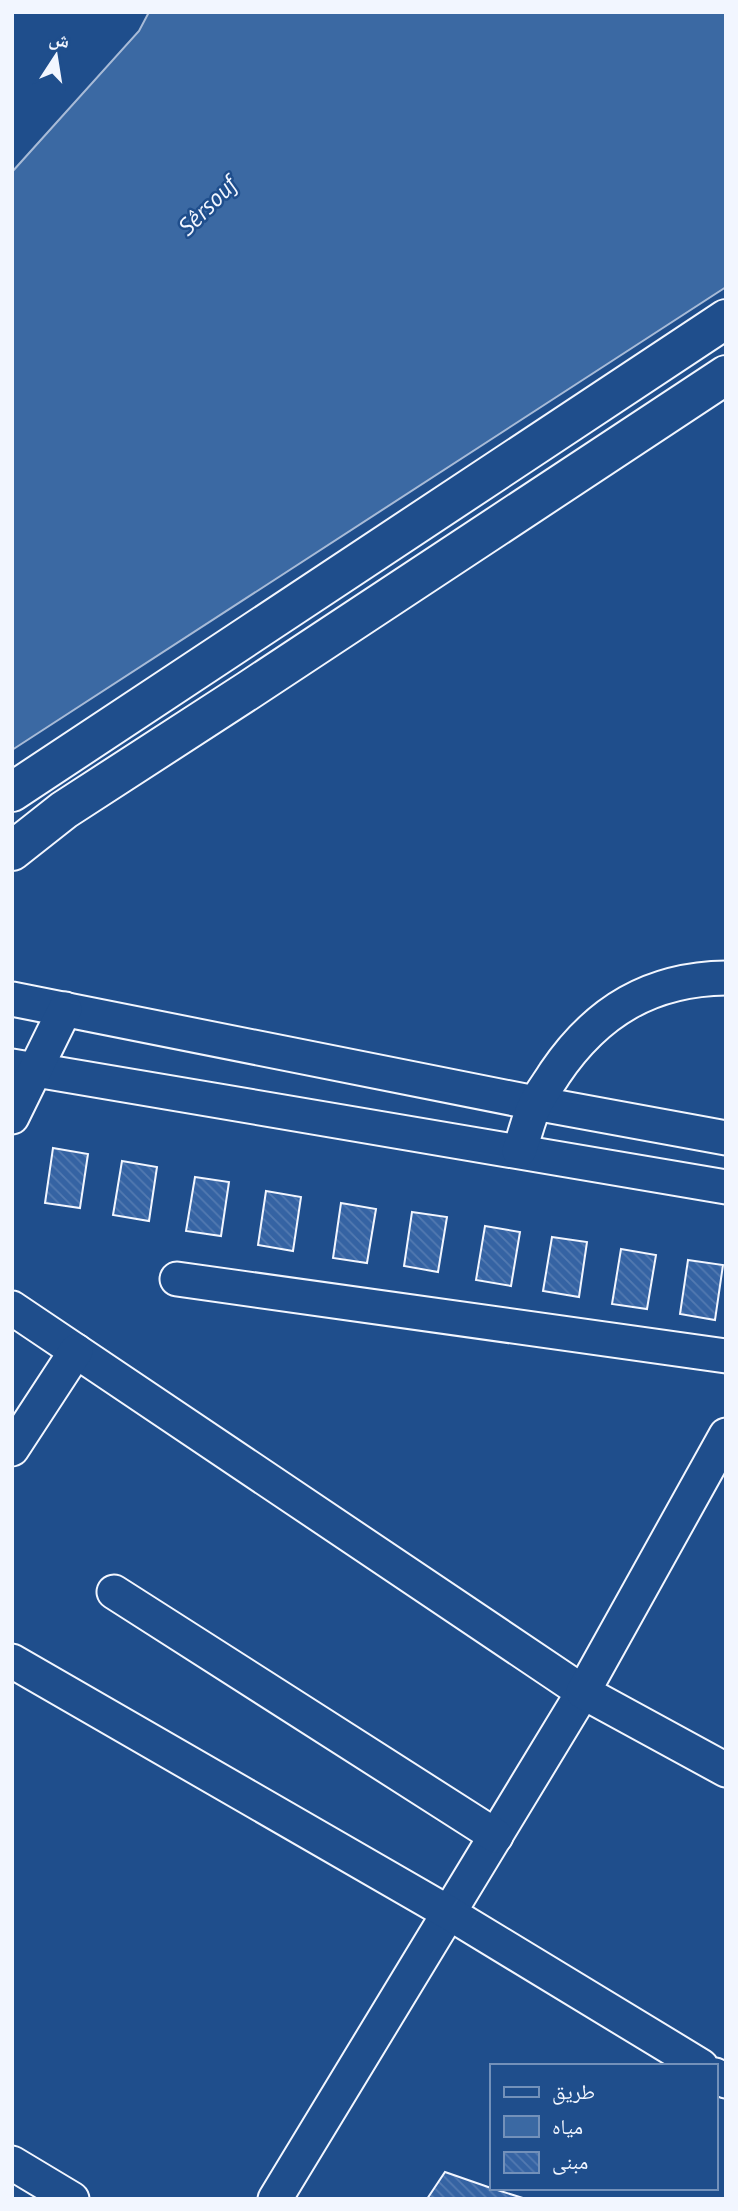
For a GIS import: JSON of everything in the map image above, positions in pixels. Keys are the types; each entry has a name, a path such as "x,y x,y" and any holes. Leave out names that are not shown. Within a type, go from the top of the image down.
{"street":[{"path":"12,792 726,319"},
{"path":"12,851 64,810 726,375"},
{"path":"223,652 249,690"},
{"path":"519,1151 536,1103 566,1057 608,1014 638,997 670,985 705,978 726,978"},
{"path":"12,999 726,1138"},
{"path":"12,1117 24,1068 65,1009"},
{"path":"24,1068 726,1186"},
{"path":"177,1279 726,1356"},
{"path":"12,1308 583,1692 726,1770"},
{"path":"12,1449 76,1351"},
{"path":"275,2199 583,1692 726,1435"},
{"path":"114,1592 496,1836"},
{"path":"12,1661 449,1913 698,2064"},
{"path":"12,2163 72,2199"}],"water":[{"name":"Sêrsouf","path":"149,12 726,12 726,287 12,750 12,172 139,31"}],"building":[{"path":"53,1148 88,1154 80,1208 45,1203"},
{"path":"122,1161 157,1167 149,1221 113,1215"},
{"path":"195,1177 229,1182 221,1236 186,1231"},
{"path":"266,1191 301,1197 293,1251 258,1245"},
{"path":"341,1203 376,1209 367,1263 333,1258"},
{"path":"412,1212 447,1217 438,1272 404,1266"},
{"path":"485,1226 520,1232 511,1286 476,1280"},
{"path":"552,1237 587,1242 579,1297 543,1291"},
{"path":"621,1249 656,1255 647,1309 612,1304"},
{"path":"688,1260 723,1265 715,1320 680,1314"},
{"path":"445,2172 490,2188 490,2190 526,2199 427,2199"}]}
